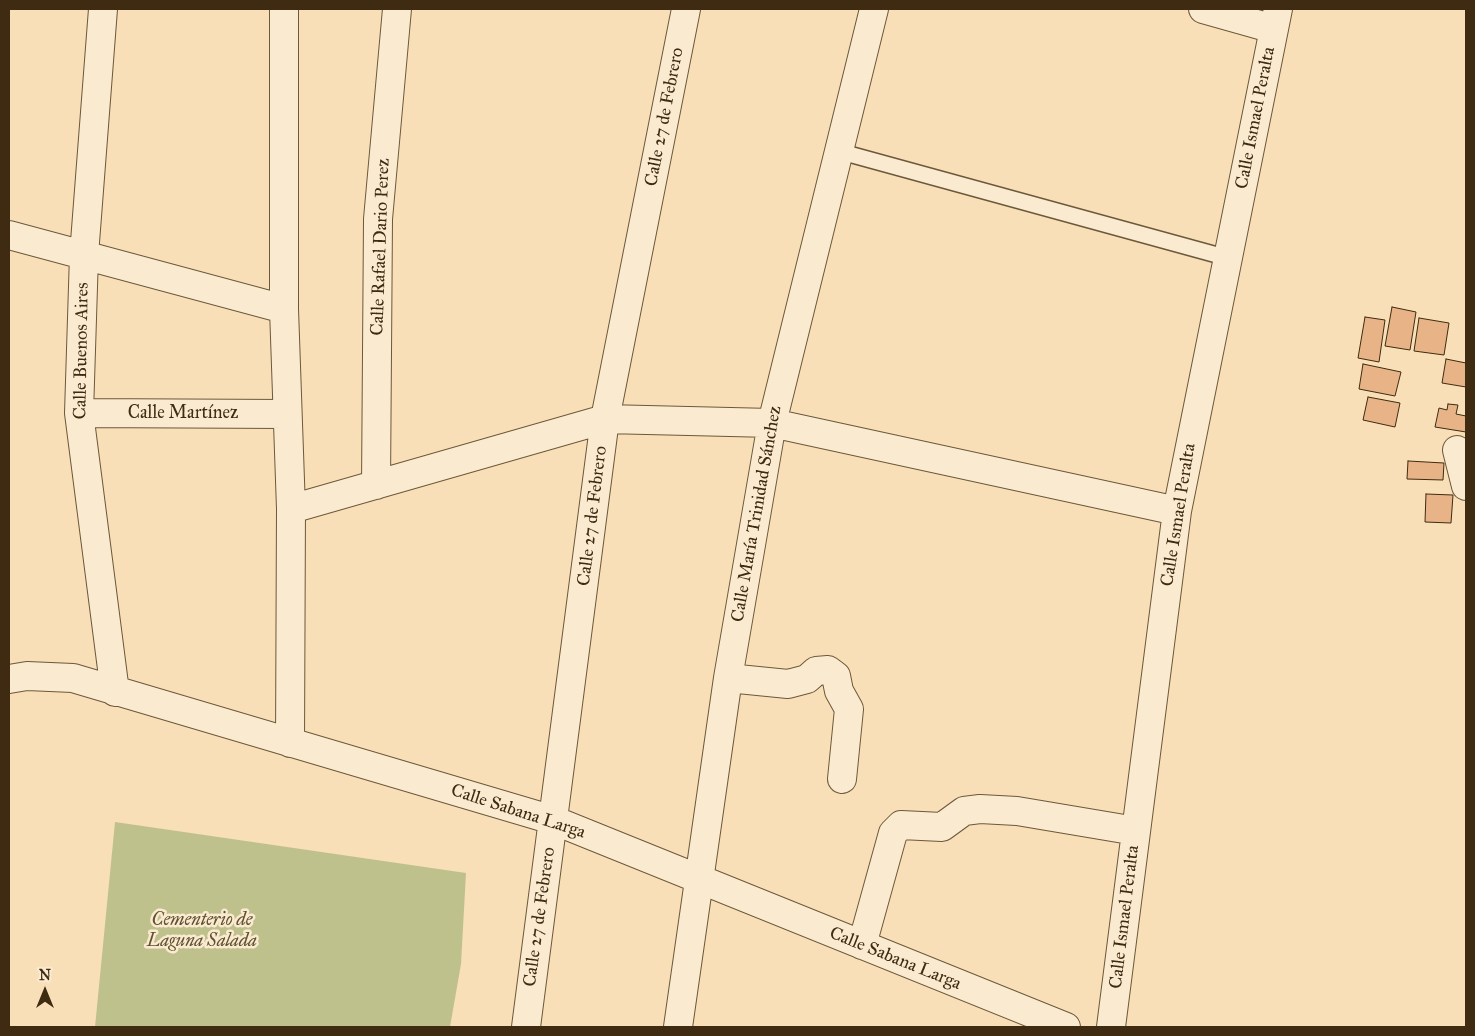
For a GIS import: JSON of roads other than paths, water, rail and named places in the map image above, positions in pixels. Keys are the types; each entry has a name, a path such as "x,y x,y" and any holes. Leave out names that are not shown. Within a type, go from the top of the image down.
{"street":[{"name":"Calle Buenos Aires","path":"103,9 84,255 79,413 116,692"},
{"path":"284,9 284,309 286,414 291,509 290,743"},
{"name":"Calle Rafael Dario Perez","path":"376,485 378,219 397,9"},
{"name":"Calle 27 de Febrero","path":"526,1027 605,419 686,9"},
{"name":"Calle María Trinidad Sánchez","path":"678,1027 728,678 772,423 874,9"},
{"path":"1203,9 1276,19"},
{"name":"Calle Ismael Peralta","path":"1112,1027 1177,510 1276,19"},
{"path":"9,235 284,309"},
{"name":"Calle Martínez","path":"79,413 286,414"},
{"path":"291,509 605,419 772,423 1177,510"},
{"path":"1457,450 1466,486"},
{"path":"728,678 788,684 807,679 816,671 828,670 836,676 839,691 849,709 842,779"},
{"name":"Calle Sabana Larga","path":"9,679 27,676 73,678 553,820 1066,1027"},
{"path":"862,946 893,833 901,825 942,826 964,811 980,809 1017,811 1136,831"}],"lane":[{"path":"838,151 1228,258"}],"park label":[{"name":"Cementerio de Laguna Salada","path":"202,931"}]}
